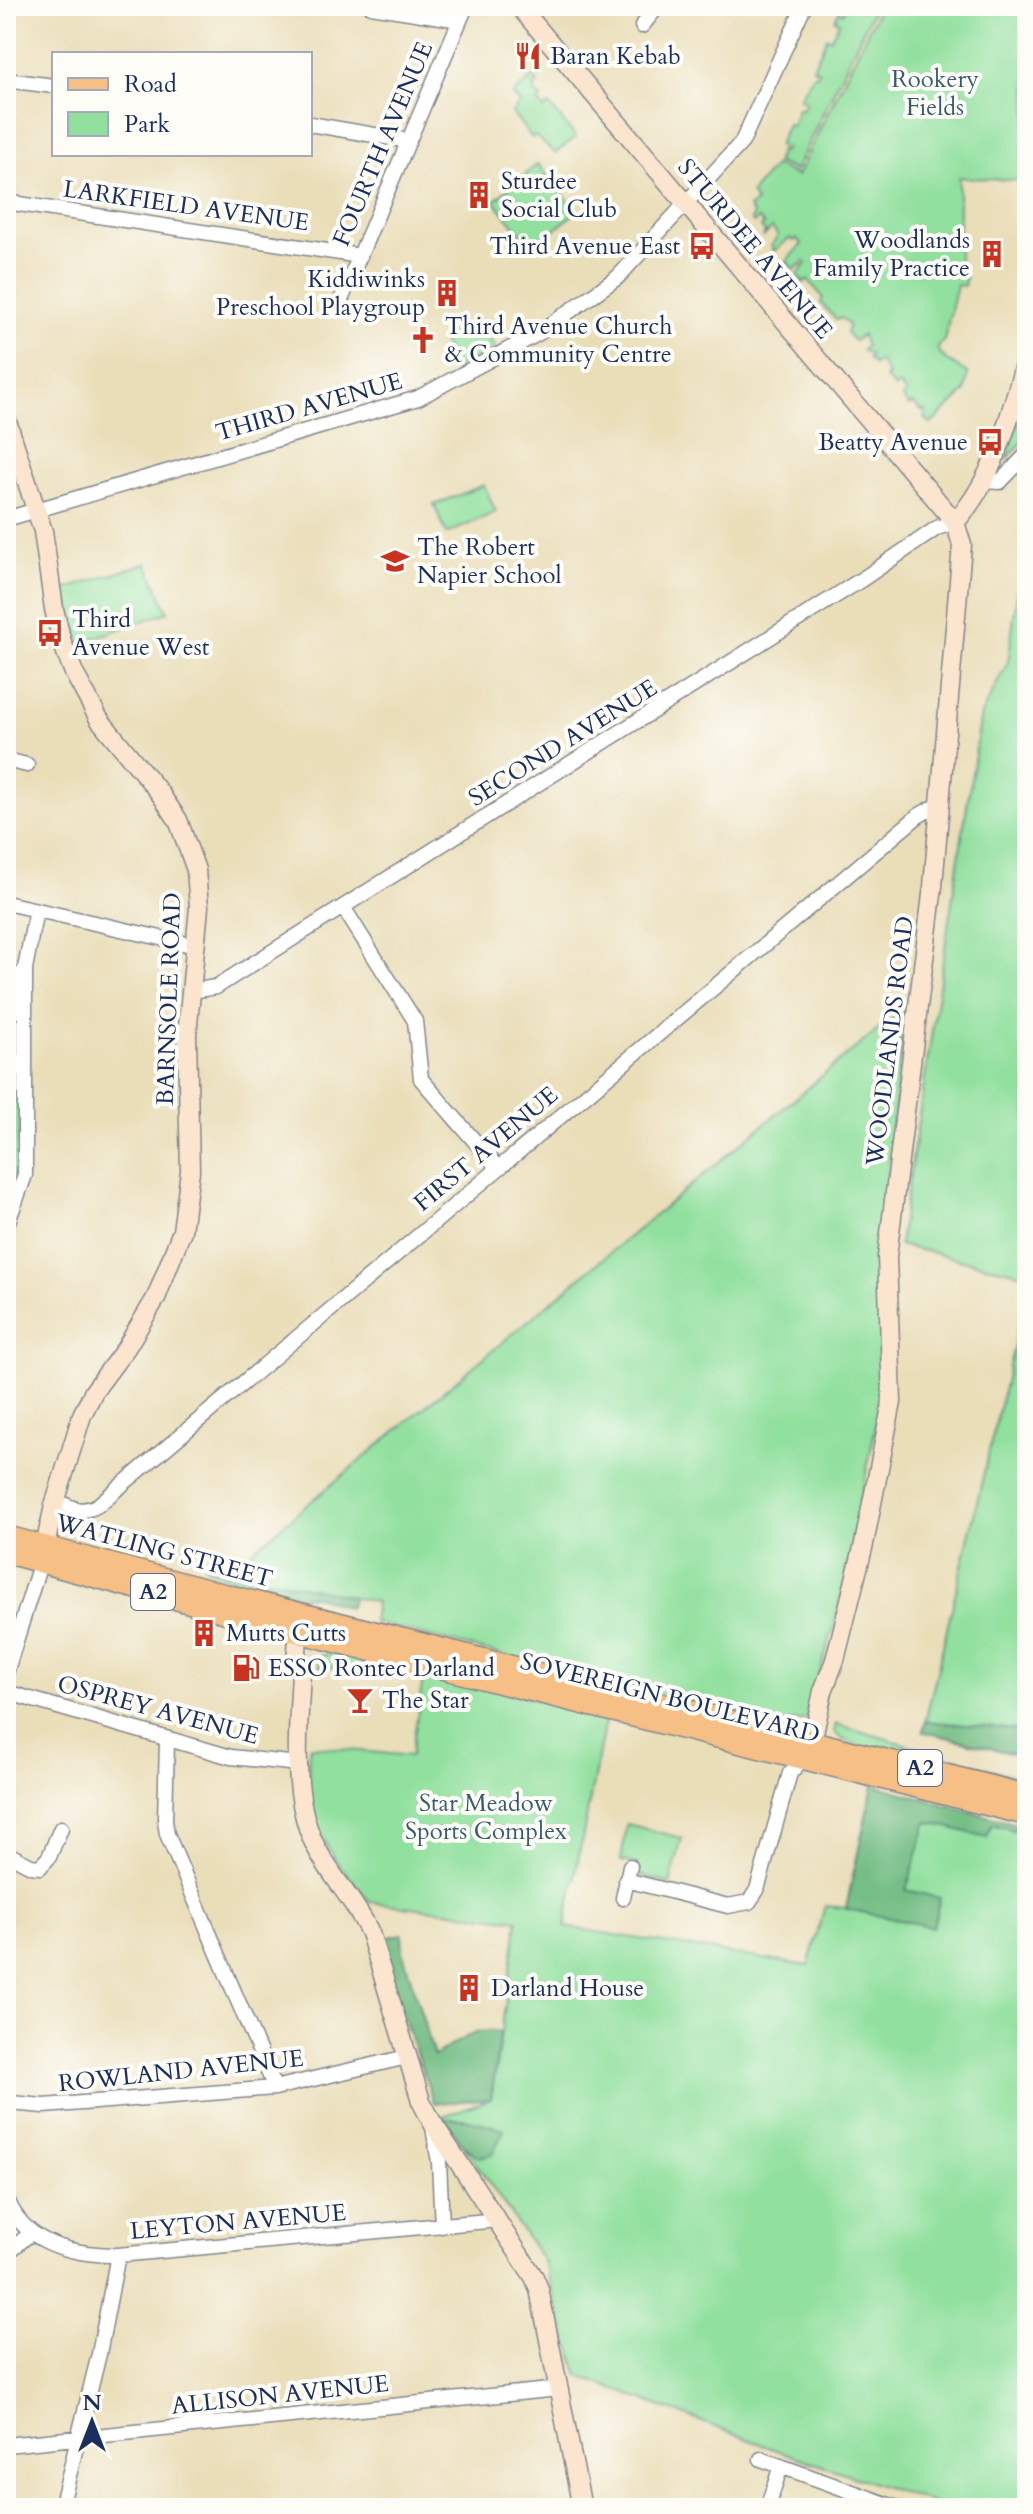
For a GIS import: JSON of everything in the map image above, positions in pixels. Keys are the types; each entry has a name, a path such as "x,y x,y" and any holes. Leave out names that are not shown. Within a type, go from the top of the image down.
{"main road":[{"name":"WATLING STREET","path":"6,1537 43,1553 310,1625"},
{"name":"WATLING STREET","path":"6,1552 67,1552 310,1625"},
{"name":"SOVEREIGN BOULEVARD","path":"310,1625 808,1751 1027,1814"},
{"name":"SOVEREIGN BOULEVARD","path":"808,1751 1027,1796"}],"street":[{"path":"371,6 463,13"},
{"name":"STURDEE AVENUE","path":"519,6 955,522"},
{"path":"642,26 658,6"},
{"name":"THIRD AVENUE","path":"6,519 418,398 539,333 618,277 742,142 804,6"},
{"name":"FOURTH AVENUE","path":"341,300 463,13"},
{"path":"6,80 52,86"},
{"path":"312,124 409,141"},
{"name":"LARKFIELD AVENUE","path":"6,202 360,256"},
{"path":"955,522 985,481 1017,392 1027,354"},
{"name":"BARNSOLE ROAD","path":"6,418 48,549 56,617 74,673 99,719 170,808 196,870 199,906 187,1048 191,1167 182,1231 156,1298 85,1409 70,1451 43,1553"},
{"path":"985,481 1000,482 1027,454"},
{"name":"WOODLANDS ROAD","path":"808,1751 864,1544 892,1402 887,1257 932,902 941,806 962,545 955,522"},
{"name":"SECOND AVENUE","path":"191,991 216,987 864,578 937,528 955,522"},
{"path":"6,760 27,765"},
{"name":"FIRST AVENUE","path":"58,1501 73,1510 86,1510 98,1505 918,816 941,806"},
{"path":"6,903 196,946"},
{"path":"343,907 415,1021 421,1079 498,1168"},
{"path":"6,1227 25,1175 25,969 36,910"},
{"path":"25,969 7,1026 27,1027"},
{"name":"BARNSOLE ROAD","path":"58,1501 61,1506 61,1537 67,1552"},
{"path":"6,1673 43,1553"},
{"path":"310,1625 306,1664 301,1670 300,1764 307,1827 326,1863 361,1912 370,1933 421,2101 539,2289 582,2508"},
{"name":"OSPREY AVENUE","path":"6,1692 231,1757 300,1764"},
{"path":"167,1740 167,1834 275,2088"},
{"path":"623,1898 628,1873 728,1906 748,1903 757,1890 790,1773 808,1751"},
{"path":"6,1853 31,1866 40,1867 49,1857 61,1828"},
{"name":"ROWLAND AVENUE","path":"6,2106 10,2103 44,2106 275,2088 407,2057"},
{"path":"432,2122 439,2162 442,2226"},
{"name":"LEYTON AVENUE","path":"6,2196 9,2206 31,2233 71,2252 118,2255 498,2220"},
{"path":"6,2254 31,2233"},
{"path":"61,2508 99,2354 118,2255"},
{"name":"ALLISON AVENUE","path":"6,2445 559,2389"},
{"path":"761,2459 897,2508"},
{"path":"767,2508 781,2466"}],"green space":[{"path":"846,6 875,6 795,171 776,162 780,150 784,152 786,149 778,145 787,124 792,126 798,108 802,110 806,102 799,98 814,74 817,75 819,71 813,68 827,37 831,39 839,22 835,20 839,11 843,13"},
{"name":"Rookery Fields","path":"880,6 1027,6 1027,181 959,177 959,274 966,277 964,286 957,285 944,340 937,349 946,360 968,373 965,392 931,424 924,417 926,411 921,411 913,403 909,406 902,397 906,393 899,385 895,388 885,378 888,375 879,361 874,365 868,358 870,355 862,350 866,346 862,335 854,341 846,332 849,326 842,318 836,320 821,303 823,297 808,280 804,283 797,275 806,264 804,261 794,270 786,261 802,244 790,238 774,251 771,246 778,236 772,228 763,237 765,232 761,227 764,225 759,219 754,223 751,220 754,215 749,208 756,202 751,193 775,165 797,176"},
{"path":"533,77 538,83 534,86 534,92 542,98 538,102 544,109 549,105 576,137 555,153 535,136 532,138 512,113 520,103 513,95"},
{"path":"538,164 577,211 533,248 494,201"},
{"path":"477,320 496,350 457,368 442,342 446,340 443,329 446,327 450,335"},
{"path":"1027,392 1027,437 1006,460"},
{"path":"484,485 496,512 447,534 434,505"},
{"path":"147,563 168,612 80,643 64,590"},
{"path":"1027,566 1027,1275 899,1245 981,715 1008,662 1019,579"},
{"path":"905,1007 879,1264 884,1386 836,1621 808,1709 808,1719 774,1725 373,1622 376,1602 229,1570"},
{"path":"11,1038 21,1039 19,1164 15,1175 10,1178 6,1207 6,1058"},
{"path":"1027,1290 1027,1757 923,1731"},
{"path":"204,1565 353,1597 349,1608 318,1596 294,1597 272,1593 235,1582"},
{"path":"333,1652 404,1669 319,1667 319,1657"},
{"name":"Star Meadow Sports Complex","path":"424,1672 606,1716 565,1927 808,1966 825,1906 846,1908 869,1802 987,1837 991,1824 1027,1834 1027,2508 947,2508 782,2452 579,2376 543,2261 443,2116 491,2099 518,1920 370,1902 331,1853 313,1810 308,1771 310,1746 411,1756"},
{"path":"926,1721 1027,1731 1027,1757 923,1731"},
{"path":"836,1724 1027,1780 1027,1788 997,1781 945,1761 853,1744 834,1731"},
{"path":"873,1785 1027,1827 1027,1834 992,1824 987,1837 927,1822 906,1890 940,1898 933,1927 846,1909"},
{"path":"627,1824 682,1838 670,1884 639,1875 637,1864 621,1861"},
{"path":"402,1934 403,1953 434,2056 473,2034 500,2032 491,2099 434,2103 390,1980 380,1939"},
{"path":"445,2119 465,2119 504,2129 493,2154 479,2157 463,2145"}],"place":[{"name":"Baran Kebab","path":"528,56"},
{"name":"Sturdee Social Club","path":"479,195"},
{"name":"Third Avenue East","path":"702,246"},
{"name":"Woodlands Family Practice","path":"992,254"},
{"name":"Kiddiwinks Preschool Playgroup","path":"447,293"},
{"name":"Third Avenue Church & Community Centre","path":"423,340"},
{"name":"Beatty Avenue","path":"990,442"},
{"name":"The Robert Napier School","path":"395,561"},
{"name":"Third Avenue West","path":"50,633"},
{"name":"Mutts Cutts","path":"204,1633"},
{"name":"ESSO Rontec Darland","path":"246,1668"},
{"name":"The Star","path":"360,1700"},
{"name":"Darland House","path":"469,1988"}]}
